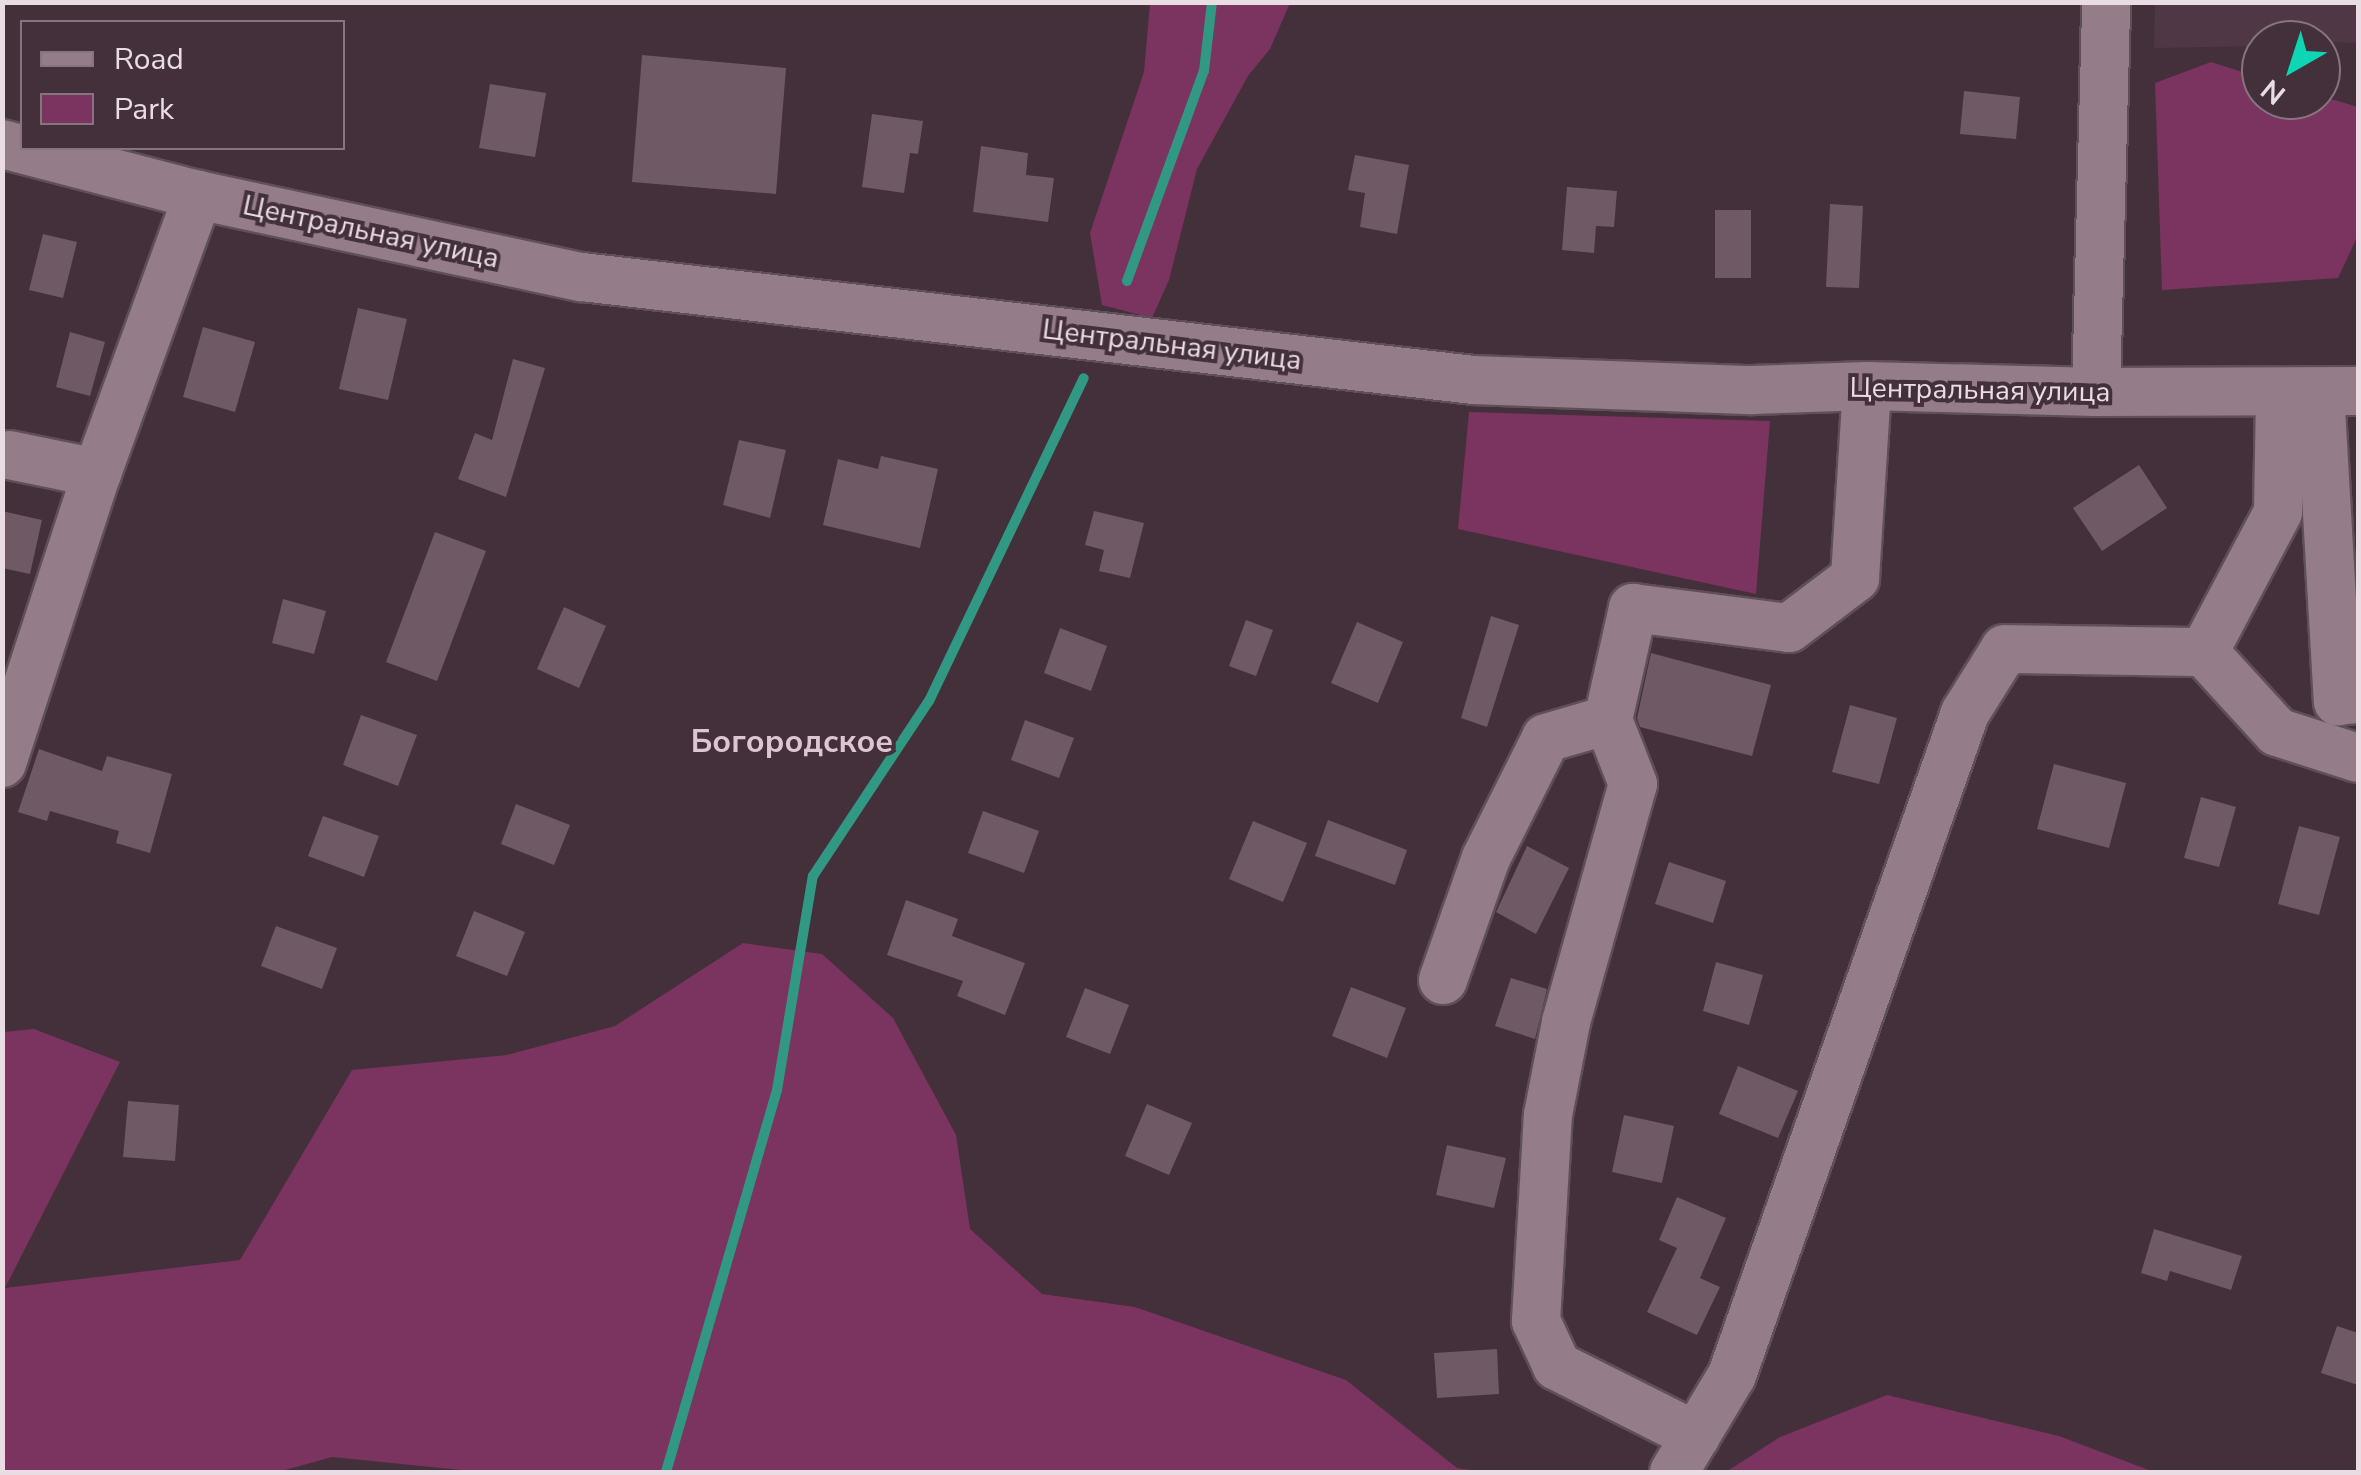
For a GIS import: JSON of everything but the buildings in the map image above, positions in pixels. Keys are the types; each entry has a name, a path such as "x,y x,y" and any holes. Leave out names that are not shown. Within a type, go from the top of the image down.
{"street":[{"path":"2096,392 2106,2"},
{"name":"Центральная улица","path":"25,150 198,195 582,277 1473,380 1752,390 1867,386 2320,392"},
{"path":"2,764 97,473 198,195"},
{"path":"1867,386 1856,578 1789,628 1634,608 1608,720 1634,784 1566,1022 1548,1115 1536,1321 1557,1366 1685,1454 1732,1375 1965,713 2005,649 2204,652 2277,732 2358,758"},
{"path":"2204,652 2278,512 2320,392"},
{"path":"2320,392 2338,700 2358,699"},
{"path":"9,455 97,473"},
{"path":"1443,980 1486,858 1546,738 1608,720"}],"shaded area":[{"path":"2155,3 2358,3 2358,43 2341,42 2341,20 2241,20 2241,46 2154,48"}],"green space":[{"path":"1150,3 1290,3 1270,49 1248,76 1197,169 1169,280 1152,318 1102,305 1090,233 1144,72"},
{"path":"2211,62 2241,72 2241,120 2341,120 2341,102 2358,107 2358,235 2338,278 2162,290 2155,83"},
{"path":"1469,412 1770,421 1756,594 1458,529"},
{"path":"743,943 822,954 893,1018 956,1135 970,1229 1042,1294 1135,1307 1346,1380 1457,1468 1486,1472 481,1472 332,1457 278,1472 3,1472 3,1032 34,1029 120,1062 5,1288 240,1260 352,1070 507,1055 615,1026"},
{"path":"1887,1395 2059,1436 2154,1472 1726,1472 1780,1437"}],"waterway":[{"path":"1127,281 1204,71 1212,2"},
{"path":"666,1472 777,1090 813,876 929,701 1084,378"}],"district":[{"name":"Богородское","path":"792,742"}]}
